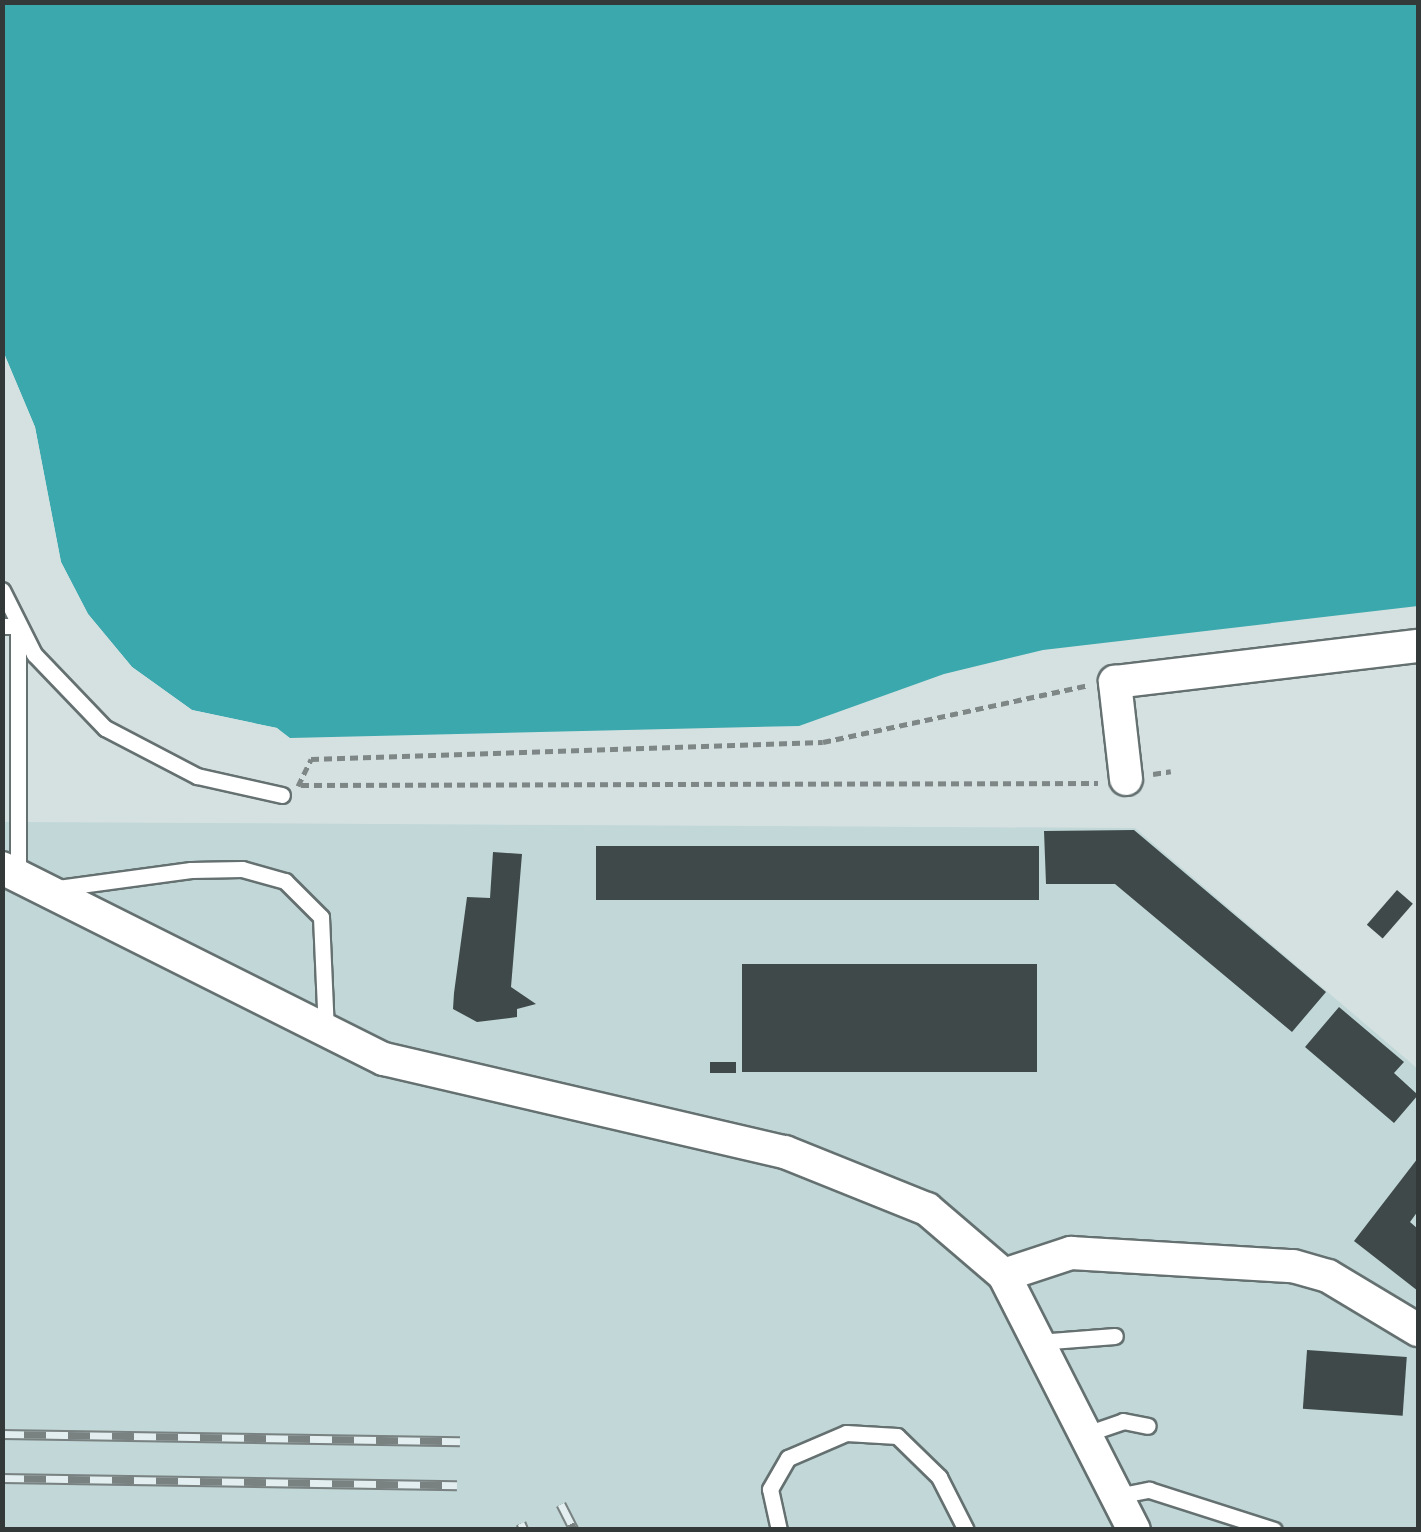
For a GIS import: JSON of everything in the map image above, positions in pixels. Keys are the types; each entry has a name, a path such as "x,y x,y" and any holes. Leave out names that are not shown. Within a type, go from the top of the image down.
{"street":[{"path":"1115,781 1116,682 1418,646"},
{"path":"10,871 326,1036 420,1068 823,1163 948,1222 1004,1275 1134,1530"},
{"path":"1004,1275 1072,1254 1293,1266 1328,1276 1418,1330"}],"lane":[{"path":"2,590 10,626 10,871"},
{"path":"10,626 56,682 134,747 210,780 282,795"},
{"path":"50,889 191,870 242,869 285,881 320,917 326,1036"},
{"path":"1038,1342 1058,1334 1115,1336"},
{"path":"1086,1434 1124,1421 1148,1426"},
{"path":"779,1530 770,1488 788,1458 846,1433 898,1436 939,1477 966,1530"},
{"path":"1117,1496 1150,1490 1274,1530"}],"path":[{"path":"310,759 823,742 1116,682"},
{"path":"301,785 1115,781"}],"shaded area":[{"path":"3,822 1135,828 1418,1069 1418,1529 3,1527"}],"water":[{"path":"3,3 1418,3 1418,606 1043,650 944,674 799,726 290,738 277,728 192,710 132,667 88,614 61,562 35,427 3,351"}],"pier":[{"path":"3,351 35,427 61,562 88,614 132,667 192,710 277,728 289,743 189,715 129,670 84,617 57,563 42,471"}],"building":[{"path":"1134,830 1326,992 1292,1032 1115,884 1046,884 1044,831"},
{"path":"596,846 1039,846 1039,900 596,900"},
{"path":"493,852 522,854 511,987 536,1004 517,1009 517,1017 477,1022 453,1009 454,993 467,897 490,898"},
{"path":"1397,890 1413,904 1383,938 1367,925"},
{"path":"742,964 1037,964 1037,1072 742,1072"},
{"path":"1339,1007 1404,1062 1394,1073 1418,1095 1394,1123 1305,1047"},
{"path":"710,1062 736,1062 736,1073 710,1073"},
{"path":"1418,1158 1418,1211 1410,1222 1418,1229 1418,1291 1354,1241"},
{"path":"1307,1350 1407,1357 1403,1416 1303,1409"}],"railway":[{"path":"2,1434 460,1441"},
{"path":"2,1478 457,1485"},
{"path":"561,1504 574,1530"},
{"path":"521,1523 524,1530"}]}
